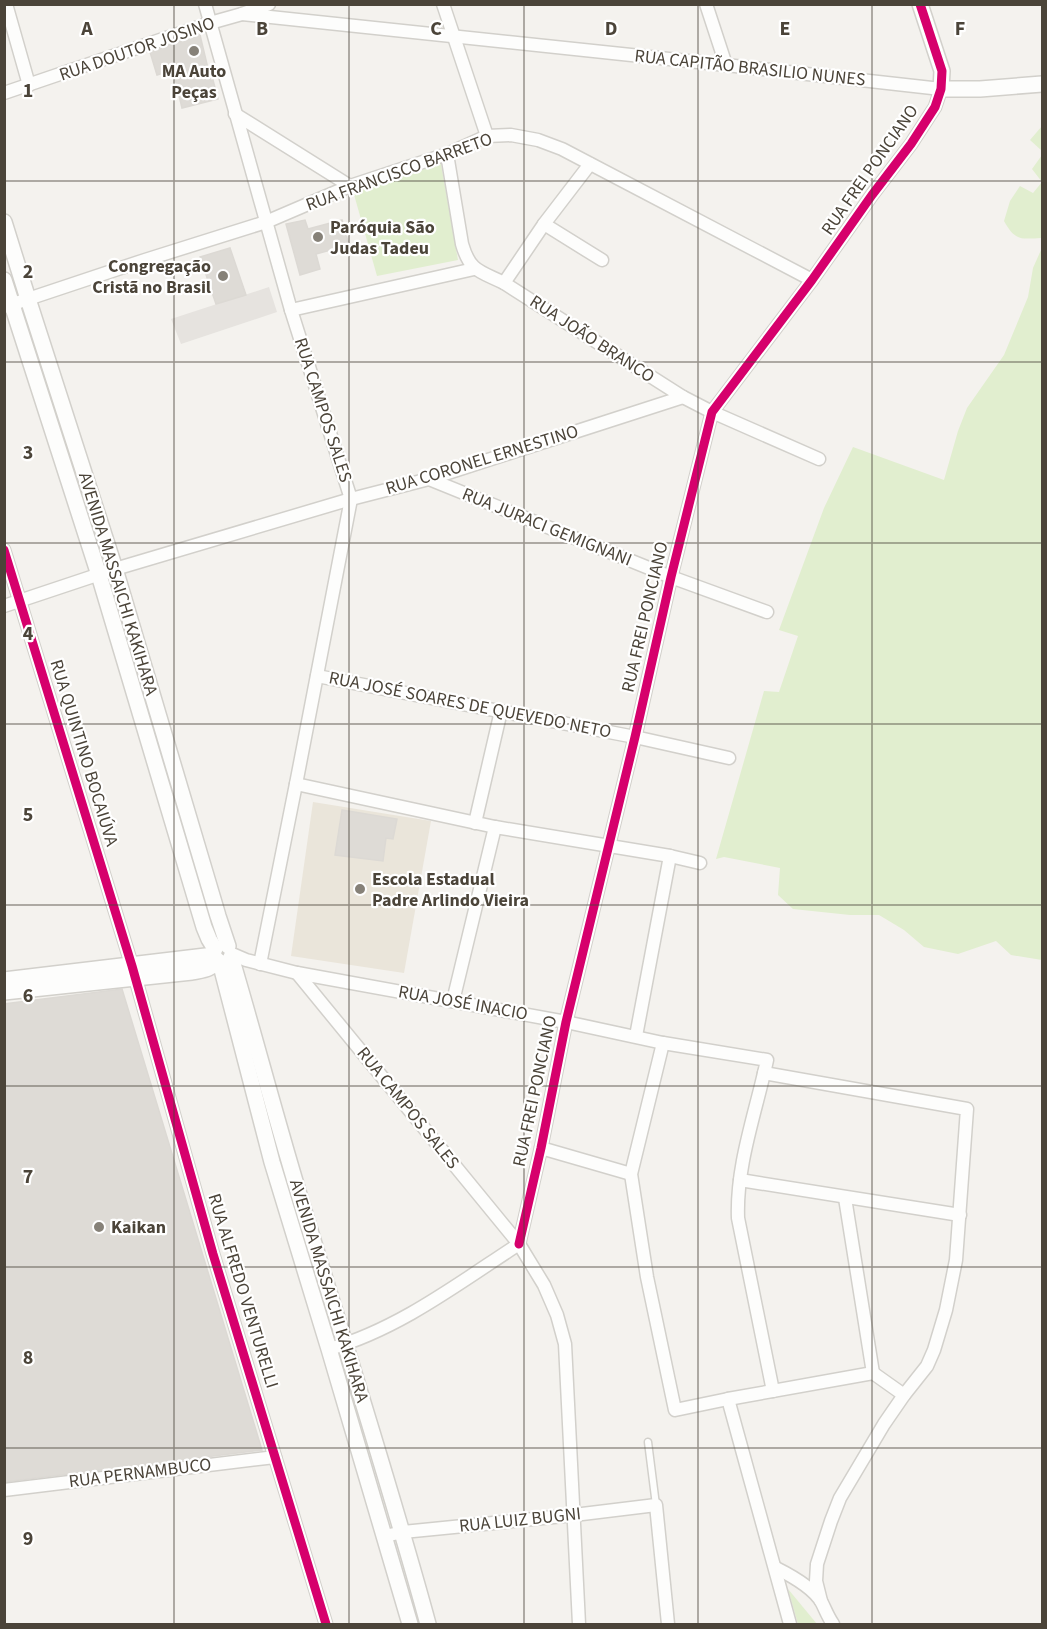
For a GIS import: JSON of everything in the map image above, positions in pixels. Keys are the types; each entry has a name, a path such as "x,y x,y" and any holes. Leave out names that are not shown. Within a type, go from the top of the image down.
{"street":[{"path":"6,4 29,85"},
{"name":"RUA CAMPOS SALES","path":"205,4 291,310 351,499 260,964"},
{"name":"RUA DOUTOR JOSINO","path":"4,93 269,4"},
{"path":"443,4 487,136"},
{"path":"706,4 726,65"},
{"name":"RUA FREI PONCIANO","path":"519,1244 541,1149 566,1022 712,412 812,280 911,144 935,107 941,89 942,71 920,4"},
{"name":"RUA CAPITÃO BRASILIO NUNES","path":"242,14 941,89 980,89 1042,84"},
{"path":"235,114 350,186"},
{"name":"RUA FRANCISCO BARRETO","path":"8,306 266,222 350,186 447,154 487,136 511,135 538,140 562,150 812,280"},
{"path":"291,310 474,269 465,255 462,244 447,154"},
{"path":"504,283 544,224 590,164"},
{"name":"AVENIDA MASSAICHI KAKIHARA","path":"4,222 115,569 214,905 223,955 272,1162 410,1624"},
{"path":"544,224 602,260"},
{"name":"RUA JOÃO BRANCO","path":"474,269 504,283 683,397 819,459"},
{"name":"AVENIDA MASSAICHI KAKIHARA","path":"4,280 8,306 99,575 204,927 209,939 223,955 346,1344 403,1532 428,1624"},
{"name":"RUA CORONEL ERNESTINO","path":"4,606 115,569 351,499 429,479 683,397"},
{"name":"RUA JURACI GEMIGNANI","path":"429,479 671,577 766,612"},
{"name":"RUA QUINTINO BOCAIÚVA","path":"4,550 134,972"},
{"name":"RUA JOSÉ SOARES DE QUEVEDO NETO","path":"317,676 635,737 729,758"},
{"path":"475,823 501,711"},
{"path":"296,784 495,827 700,863"},
{"path":"453,1001 495,827"},
{"path":"636,1036 670,856"},
{"name":"RUA JOSÉ INACIO","path":"4,992 134,972 223,955 297,973 636,1036 967,1109 960,1215"},
{"name":"RUA JOSÉ INACIO","path":"4,980 134,972"},
{"name":"RUA ALFREDO VENTURELLI","path":"134,972 213,1254 326,1624"},
{"name":"RUA CAMPOS SALES","path":"297,973 519,1244"},
{"path":"663,1043 631,1174 646,1277 675,1410 873,1373"},
{"path":"765,1066 740,1180 738,1218 773,1391"},
{"path":"541,1149 631,1174"},
{"path":"740,1180 960,1215 957,1260 934,1350 927,1366 884,1424 840,1498 817,1564 816,1581 821,1601 827,1617 833,1624"},
{"path":"845,1198 873,1373 904,1395"},
{"path":"329,1349 389,1326 519,1244 544,1285 557,1315 564,1344 579,1624"},
{"path":"728,1399 790,1624"},
{"name":"RUA PERNAMBUCO","path":"4,1490 275,1457"},
{"path":"656,1505 668,1624"},
{"name":"RUA LUIZ BUGNI","path":"385,1536 403,1532 656,1505"},
{"path":"776,1568 800,1581 821,1601"}],"lane":[{"path":"648,1442 656,1505"}],"shaded area":[{"path":"269,287 277,312 181,344 171,319"},
{"name":"Escola Estadual Padre Arlindo Vieira","path":"313,802 431,821 404,973 291,956"}],"green space":[{"path":"1042,126 1042,151 1030,140"},
{"path":"1042,155 1042,182 1032,169"},
{"path":"441,164 458,260 377,276 353,191"},
{"path":"1042,182 1042,960 1011,955 996,941 958,954 924,947 904,930 879,915 850,915 793,909 778,895 780,868 724,857 716,859 764,691 779,692 798,636 779,630 824,508 853,447 944,480 967,408 1004,355 1028,297 1033,268 1041,250 1041,238 1019,237 1008,228 1004,221 1010,201 1020,186 1033,193"},
{"path":"788,1589 817,1624 798,1624"}],"building":[{"path":"200,35 211,81 213,80 218,99 182,108 173,70 157,75 150,52"},
{"name":"Paróquia São Judas Tadeu","path":"305,220 308,229 342,220 349,245 316,254 320,269 300,275 286,224"},
{"name":"Congregação Cristã no Brasil","path":"230,248 246,295 216,304 200,257"},
{"path":"342,810 397,819 393,839 386,838 383,861 335,855"},
{"name":"Kaikan","path":"122,989 262,1450 4,1482 4,1004"}],"cycle path":[{"path":"519,1244 566,1022 712,412 812,280 911,144 935,107 941,89 942,71 920,4"},
{"path":"4,550 132,966 213,1254 326,1624"}],"place":[{"name":"MA Auto Peças","path":"194,51"},
{"name":"Paróquia São Judas Tadeu","path":"318,237"},
{"name":"Congregação Cristã no Brasil","path":"223,276"},
{"name":"Escola Estadual Padre Arlindo Vieira","path":"360,889"},
{"name":"Kaikan","path":"99,1227"}]}
